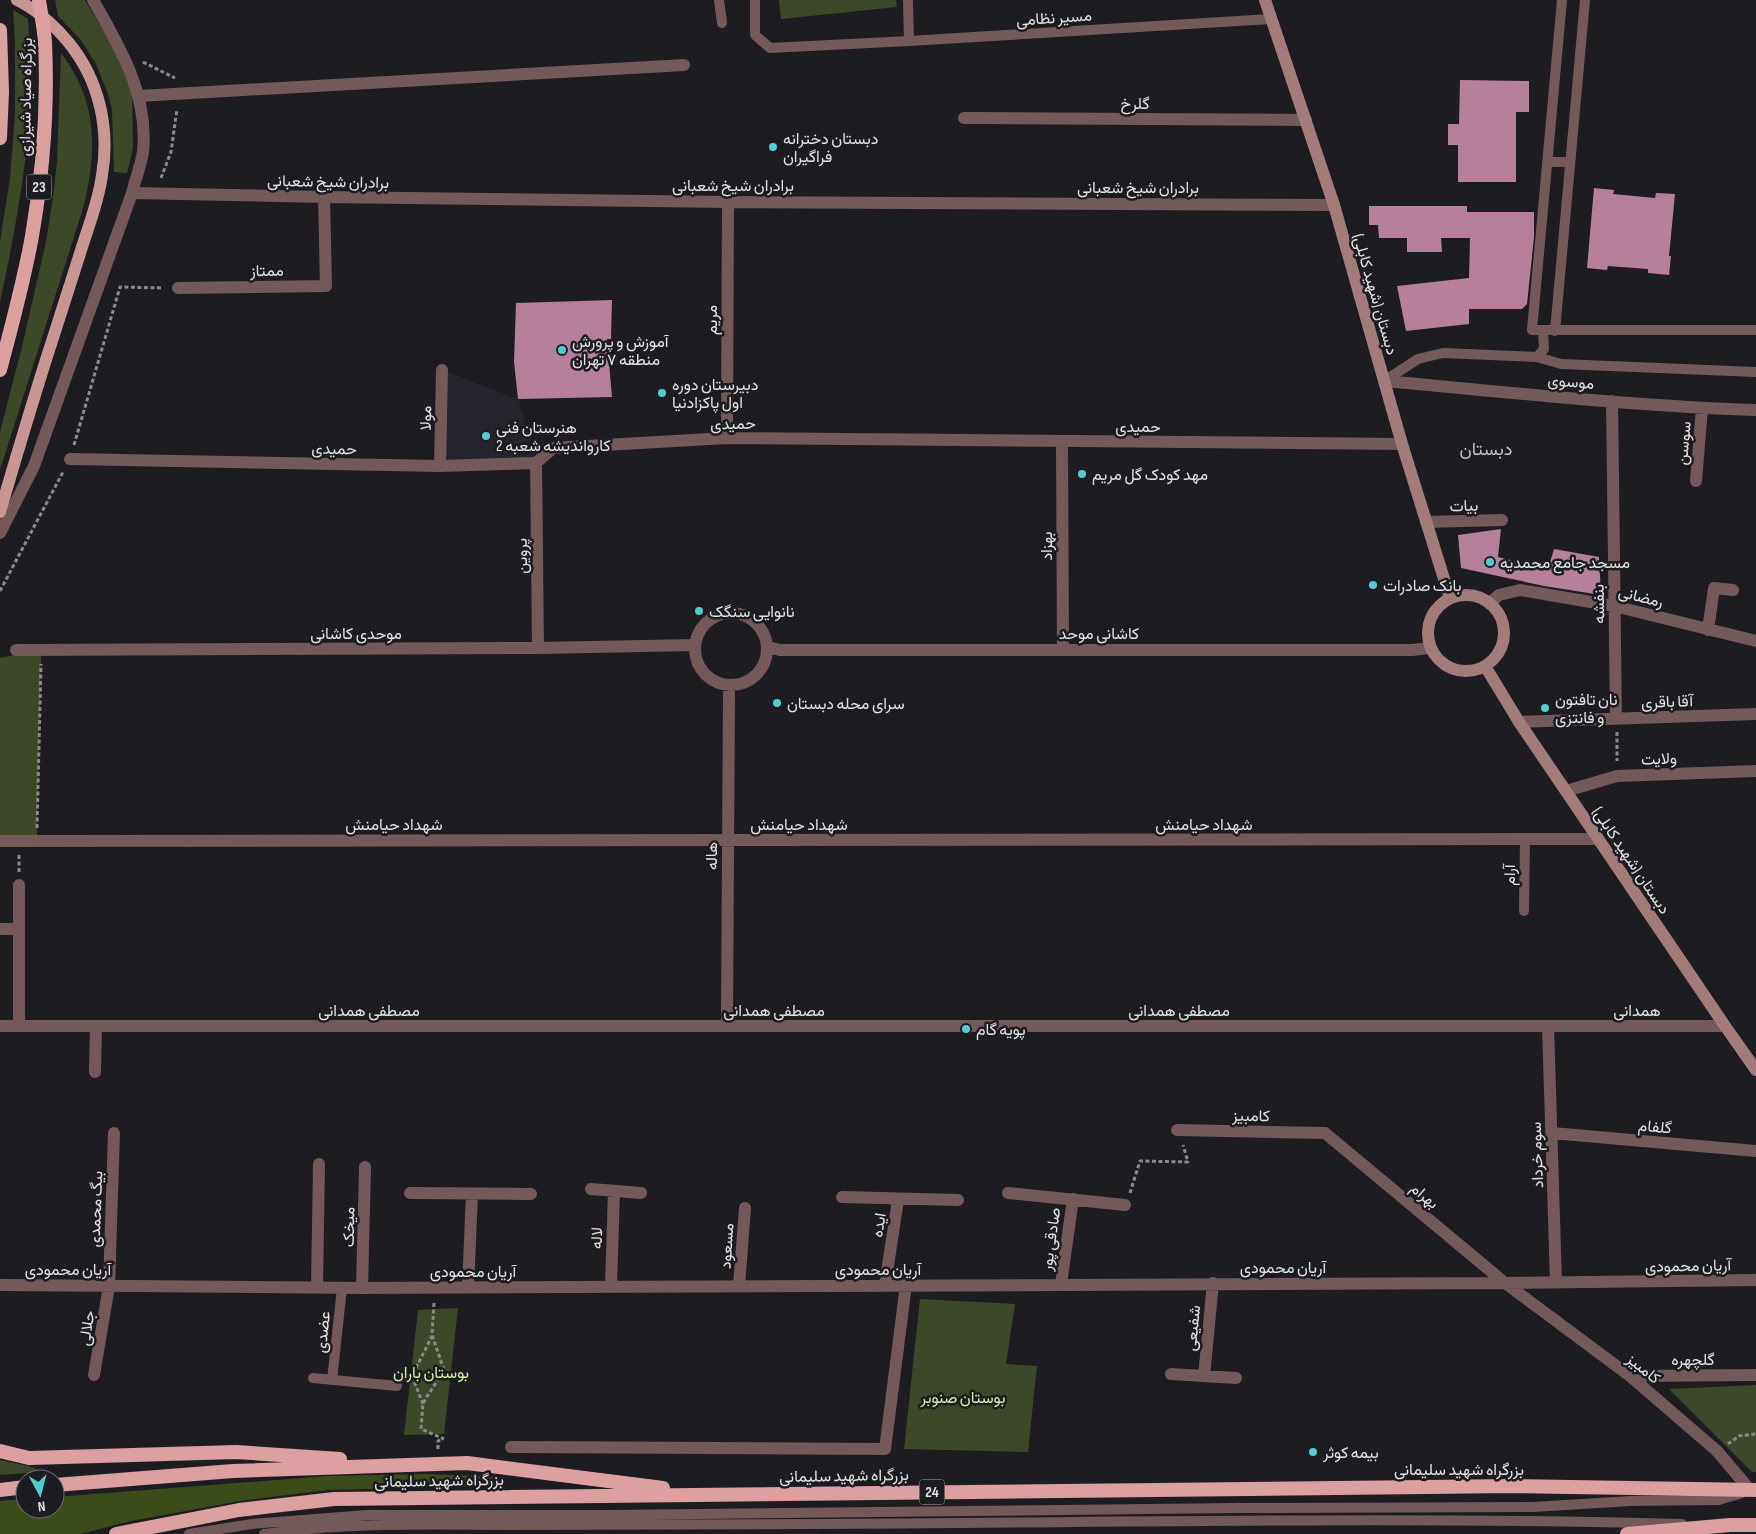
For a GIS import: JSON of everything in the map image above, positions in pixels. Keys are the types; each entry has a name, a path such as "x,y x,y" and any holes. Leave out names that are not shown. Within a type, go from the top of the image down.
{"highway":[{"name":"بزرگراه صیاد شیرازی","path":"0,370 20,293 32,236 39,186 45,104 45,40 39,0"},
{"name":"بزرگراه صیاد شیرازی","path":"0,30 2,66 0,138"},
{"path":"0,1451 29,1458 236,1452 413,1465"},
{"path":"65,1484 233,1471 467,1463 713,1494"},
{"name":"بزرگراه شهید سلیمانی","path":"116,1534 208,1515 334,1499 1513,1486 1754,1489"},
{"path":"0,1490 15,1489"},
{"path":"1627,1534 1730,1525 1756,1525"}],"main road":[{"path":"0,512 33,398 96,202 102,176 105,146 102,113 86,68 76,52 50,24 17,0"},
{"name":"دبستان (شهید کابلی)","path":"1265,0 1334,205 1402,444 1450,598"},
{"path":"1464,595 1473,596 1490,603 1500,617 1504,638 1499,652 1485,666 1471,670 1452,669 1441,663 1430,648 1429,631 1432,617 1439,606 1450,598 1464,595"},
{"name":"دبستان (شهید کابلی)","path":"1485,666 1519,722 1756,1070"},
{"path":"1730,1525 1756,1530"}],"street":[{"path":"0,533 34,466 132,193 143,154 144,127 139,96 122,51 93,0"},
{"path":"139,96 684,66"},
{"name":"گلرخ","path":"964,118 1306,120"},
{"name":"برادران شیخ شعبانی","path":"132,193 728,202 1334,205"},
{"name":"ممتاز","path":"178,288 326,286 324,197"},
{"name":"مریم","path":"727,438 728,202"},
{"name":"مولا","path":"440,466 442,370"},
{"name":"موسوی","path":"1384,381 1612,401 1756,410"},
{"name":"بنفشه","path":"1612,401 1616,719"},
{"name":"سوسن","path":"1696,481 1702,408"},
{"name":"حمیدی","path":"70,459 440,466 536,463 553,448 727,438 1402,444"},
{"name":"بهزاد","path":"1062,441 1063,650"},
{"name":"پروین","path":"536,463 538,648"},
{"name":"بیات","path":"1426,522 1502,520"},
{"path":"1708,630 1714,588 1734,590"},
{"name":"رمضانی","path":"1490,603 1499,595 1520,590 1614,606 1756,641"},
{"path":"726,614 738,614 749,618 758,625 765,635 768,647 766,659 757,675 741,684 729,686 717,683 700,668 696,657 695,645 698,634 705,624 715,617 726,614"},
{"name":"موحدی کاشانی","path":"16,650 538,648 695,645"},
{"name":"کاشانی موحد","path":"768,647 780,650 1430,648"},
{"name":"هاله","path":"726,1026 729,686"},
{"name":"آقا باقری","path":"1519,722 1756,714"},
{"name":"ولایت","path":"1566,791 1617,776 1756,771"},
{"name":"شهداد حیامنش","path":"0,841 1598,839"},
{"path":"19,885 19,1026"},
{"path":"0,929 19,929"},
{"name":"مصطفی همدانی","path":"0,1026 1548,1026"},
{"path":"95,1072 96,1026"},
{"name":"همدانی","path":"1548,1026 1725,1026"},
{"name":"سوم خرداد","path":"1548,1026 1556,1282"},
{"name":"کامبیز","path":"1178,1130 1325,1133"},
{"name":"بهرام","path":"1325,1133 1505,1283"},
{"name":"گلفام","path":"1552,1133 1756,1151"},
{"name":"بیگ محمدی","path":"109,1286 114,1134"},
{"path":"317,1287 319,1164"},
{"name":"میخک","path":"362,1288 365,1166"},
{"path":"591,1189 640,1193"},
{"name":"لاله","path":"611,1286 614,1191"},
{"path":"410,1193 531,1194"},
{"name":"صادقی پور","path":"1008,1193 1125,1205"},
{"path":"468,1287 472,1194"},
{"name":"ایده","path":"842,1197 898,1200 958,1200"},
{"name":"صادقی پور","path":"1061,1284 1072,1199"},
{"name":"ایده","path":"885,1285 898,1200"},
{"name":"مسعود","path":"739,1286 745,1208"},
{"name":"آریان محمودی","path":"0,1285 362,1288 1505,1283 1756,1280"},
{"name":"شفیعی","path":"1204,1376 1213,1283"},
{"name":"کامبیز","path":"1505,1283 1630,1376 1717,1451 1754,1489"},
{"path":"511,1446 885,1449 906,1285"},
{"name":"جلالی","path":"94,1375 109,1286"},
{"path":"1172,1374 1236,1378"},
{"name":"گلچهره","path":"1630,1376 1756,1375"},
{"path":"1709,1534 1730,1525"}],"lane":[{"path":"719,0 722,23"},
{"name":"مسیر نظامی","path":"755,0 755,35 770,48 1272,19"},
{"path":"908,0 909,41"},
{"path":"1562,0 1532,330 1756,330"},
{"path":"1555,331 1585,0"},
{"path":"1547,162 1570,162"},
{"path":"1537,357 1544,349 1543,331"},
{"path":"1384,381 1418,359 1443,353 1537,357 1562,364 1756,372"},
{"name":"آرام","path":"1524,911 1525,840"},
{"name":"عضدی","path":"332,1380 342,1288"},
{"path":"313,1378 397,1386"},
{"path":"189,1534 252,1524 367,1515 608,1515 1533,1506 1631,1501 1720,1500 1754,1489"},
{"path":"264,1534 326,1527 427,1524 809,1524 1366,1519 1730,1525"}],"path":[{"path":"0,590 70,459 120,287 178,288"},
{"path":"36,841 41,650"},
{"path":"1616,719 1617,776"},
{"path":"19,841 19,885"},
{"path":"1125,1205 1140,1161 1188,1162 1178,1130"},
{"path":"435,1287 432,1335 412,1376 423,1404 421,1429 444,1439 438,1441"},
{"path":"423,1404 444,1370 432,1335"},
{"path":"1739,1436 1756,1434"}],"shaded area":[{"name":"هنرستان فنی کارواندیشه شعبه 2","path":"442,370 518,399 536,463 444,466"}],"green space":[{"path":"55,0 85,0 118,55 132,92 133,148 127,173 114,172 112,110 96,64 80,39 58,16"},
{"path":"779,0 896,0 897,7 781,19"},
{"path":"13,10 28,19 30,109 21,190 0,302 0,242 10,178 15,114"},
{"path":"61,53 73,71 88,108 92,145 91,165 84,205 0,470 0,432 46,242 53,197 57,161"},
{"path":"14,655 41,655 37,835 0,836 0,658"},
{"name":"بوستان صنوبر","path":"920,1299 1015,1304 1006,1364 1037,1366 1028,1452 904,1449"},
{"name":"بوستان باران","path":"458,1308 444,1434 404,1435 418,1310"},
{"path":"1756,1385 1756,1472 1752,1472 1669,1389"},
{"path":"0,1460 36,1469 15,1469 15,1474 0,1475"},
{"path":"426,1474 505,1477 504,1486 329,1490 246,1500 131,1521 81,1534 0,1534 0,1501 15,1500 15,1519 65,1519 65,1496 328,1476"}],"building":[{"path":"1460,80 1529,81 1529,112 1516,112 1516,182 1458,182 1458,145 1448,145 1448,124 1459,124"},
{"path":"1594,188 1614,190 1613,194 1655,198 1656,193 1675,194 1669,275 1648,273 1648,269 1608,266 1607,270 1587,268"},
{"path":"1369,206 1467,206 1467,212 1534,212 1534,237 1527,304 1522,309 1469,309 1469,324 1406,331 1397,286 1469,278 1470,238 1441,238 1442,252 1407,252 1407,238 1379,238 1378,225 1369,225"},
{"name":"آموزش و پرورش منطقه ۷ تهران","path":"612,300 611,339 607,339 612,397 518,399 514,362 516,303"},
{"name":"مسجد جامع محمدیه","path":"1501,529 1498,557 1548,569 1554,549 1599,557 1601,595 1544,586 1461,568 1458,535"}],"place":[{"name":"دبستان دخترانه فراگیران","path":"773,147"},
{"name":"آموزش و پرورش منطقه ۷ تهران","path":"562,350"},
{"name":"دبیرستان دوره اول پاکزادنیا","path":"662,393"},
{"name":"هنرستان فنی کارواندیشه شعبه 2","path":"486,436"},
{"name":"مهد کودک گل مریم","path":"1082,474"},
{"name":"مسجد جامع محمدیه","path":"1490,562"},
{"name":"بانک صادرات","path":"1373,585"},
{"name":"نانوایی سنگک","path":"699,611"},
{"name":"سرای محله دبستان","path":"777,703"},
{"name":"نان تافتون و فانتزی","path":"1545,708"},
{"name":"پویه گام","path":"966,1029"},
{"name":"بیمه کوثر","path":"1313,1452"}],"district":[{"name":"دبستان","path":"1486,449"}]}
